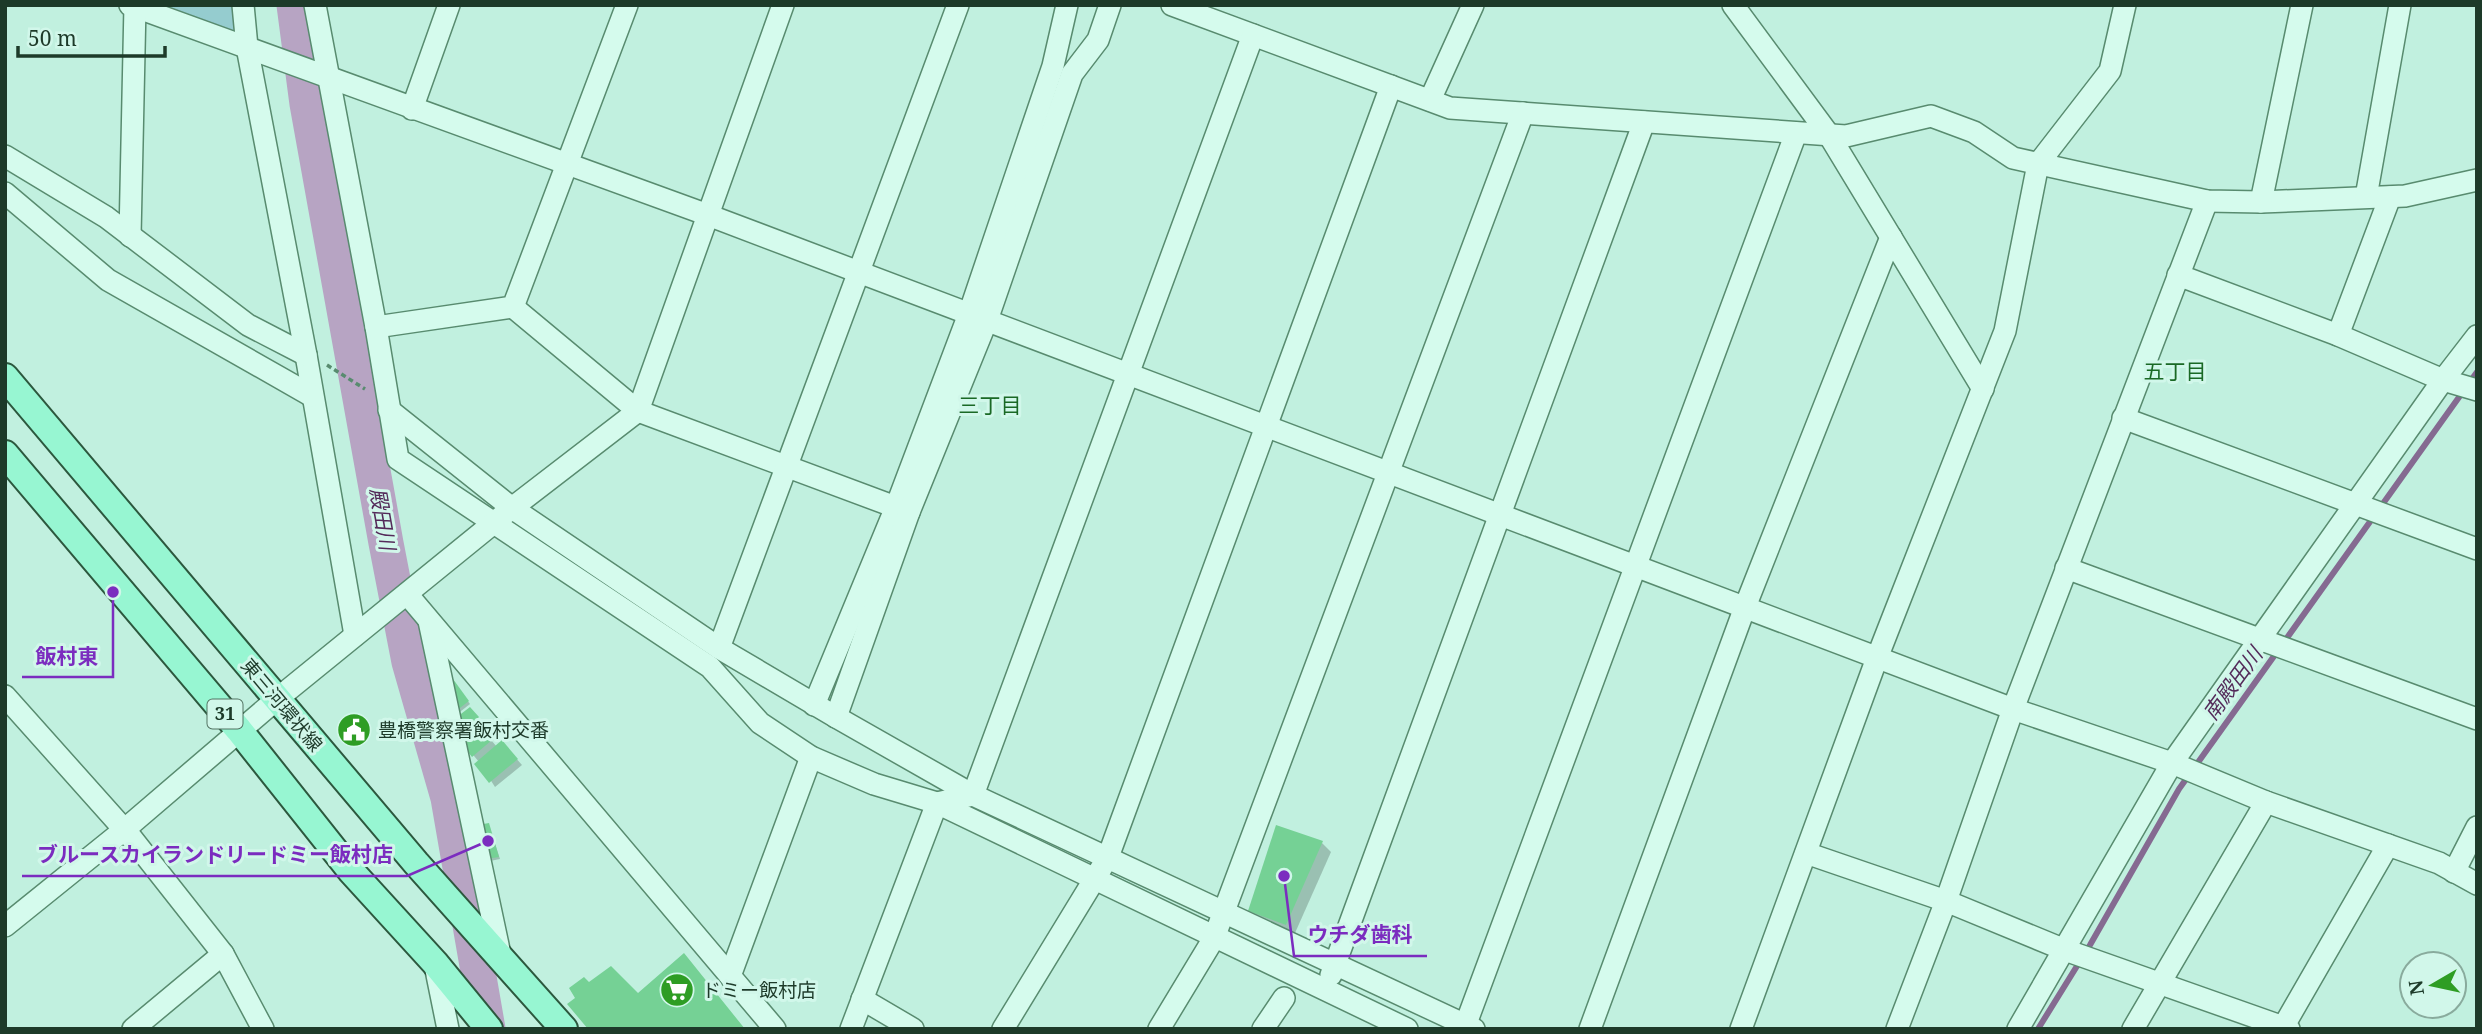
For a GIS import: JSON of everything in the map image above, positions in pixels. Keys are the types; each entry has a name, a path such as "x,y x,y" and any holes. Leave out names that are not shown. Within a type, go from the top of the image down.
{"main road":[{"name":"東三河環状線","path":"5,377 416,863 564,1029"},
{"name":"31","path":"5,454 239,730 351,871 439,968 489,1029"}],"street":[{"path":"243,5 314,358 312,396 362,630"},
{"path":"314,5 319,75 376,327 398,459 710,667 760,723 811,757 874,784 937,803 1407,1029"},
{"path":"412,109 449,5"},
{"path":"513,307 627,5"},
{"path":"5,926 124,830 277,699 512,508 638,411 783,5"},
{"path":"719,648 958,5"},
{"path":"978,317 1053,66 1067,5"},
{"path":"814,705 903,510 1072,74 1098,40 1110,5"},
{"path":"1172,5 1450,108 1846,136 1931,116 1974,132 2013,158 2207,201 2404,197 2477,180"},
{"path":"1430,100 1473,5"},
{"path":"1741,1029 1877,657 2006,331 2038,164 2110,71 2125,5"},
{"path":"2261,202 2302,5"},
{"path":"2367,197 2400,5"},
{"path":"130,236 134,6 708,215 2012,709 2184,768 2266,802 2439,863 2477,884"},
{"path":"1735,6 1829,135 1983,389"},
{"path":"973,795 1126,373 1253,35"},
{"path":"1003,1029 1108,857 1391,86"},
{"path":"1159,1029 1214,938 1523,113"},
{"path":"1325,990 1644,122"},
{"path":"389,410 512,508 719,648 836,718 973,795 1335,962 1468,1027 1796,133"},
{"path":"5,156 106,217 248,325 314,358"},
{"path":"5,193 108,280 312,396"},
{"path":"2338,335 2390,197"},
{"path":"1898,1029 1947,901 2012,709 2207,201"},
{"path":"1590,1029 1745,607 1891,237"},
{"path":"2178,275 2338,335 2447,382 2476,390"},
{"path":"376,327 513,307 638,411 903,510"},
{"path":"2018,1029 2076,954 2184,768 2369,510 2477,336"},
{"path":"2123,418 2477,549"},
{"path":"836,718 903,510"},
{"path":"2066,568 2477,719"},
{"path":"407,594 775,1029"},
{"path":"429,618 495,952"},
{"path":"5,696 13,719 124,830 223,954 262,1029"},
{"path":"730,976 811,757"},
{"path":"937,803 973,795"},
{"path":"2133,1029 2266,802"},
{"path":"850,1029 937,803"},
{"path":"2454,872 2477,827"},
{"path":"1806,853 1947,901 2076,954 2285,1028 2388,845"},
{"path":"133,1029 223,954"},
{"path":"439,968 449,1029"},
{"path":"1263,1029 1284,998"},
{"path":"862,999 913,1029"}],"path":[{"path":"314,358 370,391"}],"shaded area":[{"path":"157,5 234,5 238,34"}],"building":[{"path":"453,679 469,701 452,714 447,684"},
{"path":"470,707 479,717 476,720 492,740 472,757 457,738 464,733 453,720"},
{"path":"502,740 518,759 489,783 474,764"},
{"path":"489,823 499,857 486,859 478,825"},
{"path":"1276,825 1323,841 1286,925 1248,911"},
{"name":"ドミー飯村店","path":"684,953 745,1029 588,1029 567,1004 575,998 569,988 584,977 589,982 611,966 638,993"}],"waterway":[{"name":"殿田川","path":"294,5 307,104 386,543 409,662 448,798 488,1029"},
{"name":"南殿田川","path":"2038,1029 2090,945 2179,789 2477,372"}],"place":[{"name":"飯村東","path":"113,592"},
{"name":"豊橋警察署飯村交番","path":"354,730"},
{"name":"ブルースカイランドリードミー飯村店","path":"488,841"},
{"name":"ウチダ歯科","path":"1284,876"},
{"name":"ドミー飯村店","path":"677,990"}],"district":[{"name":"五丁目","path":"2175,372"},
{"name":"三丁目","path":"990,406"}]}
